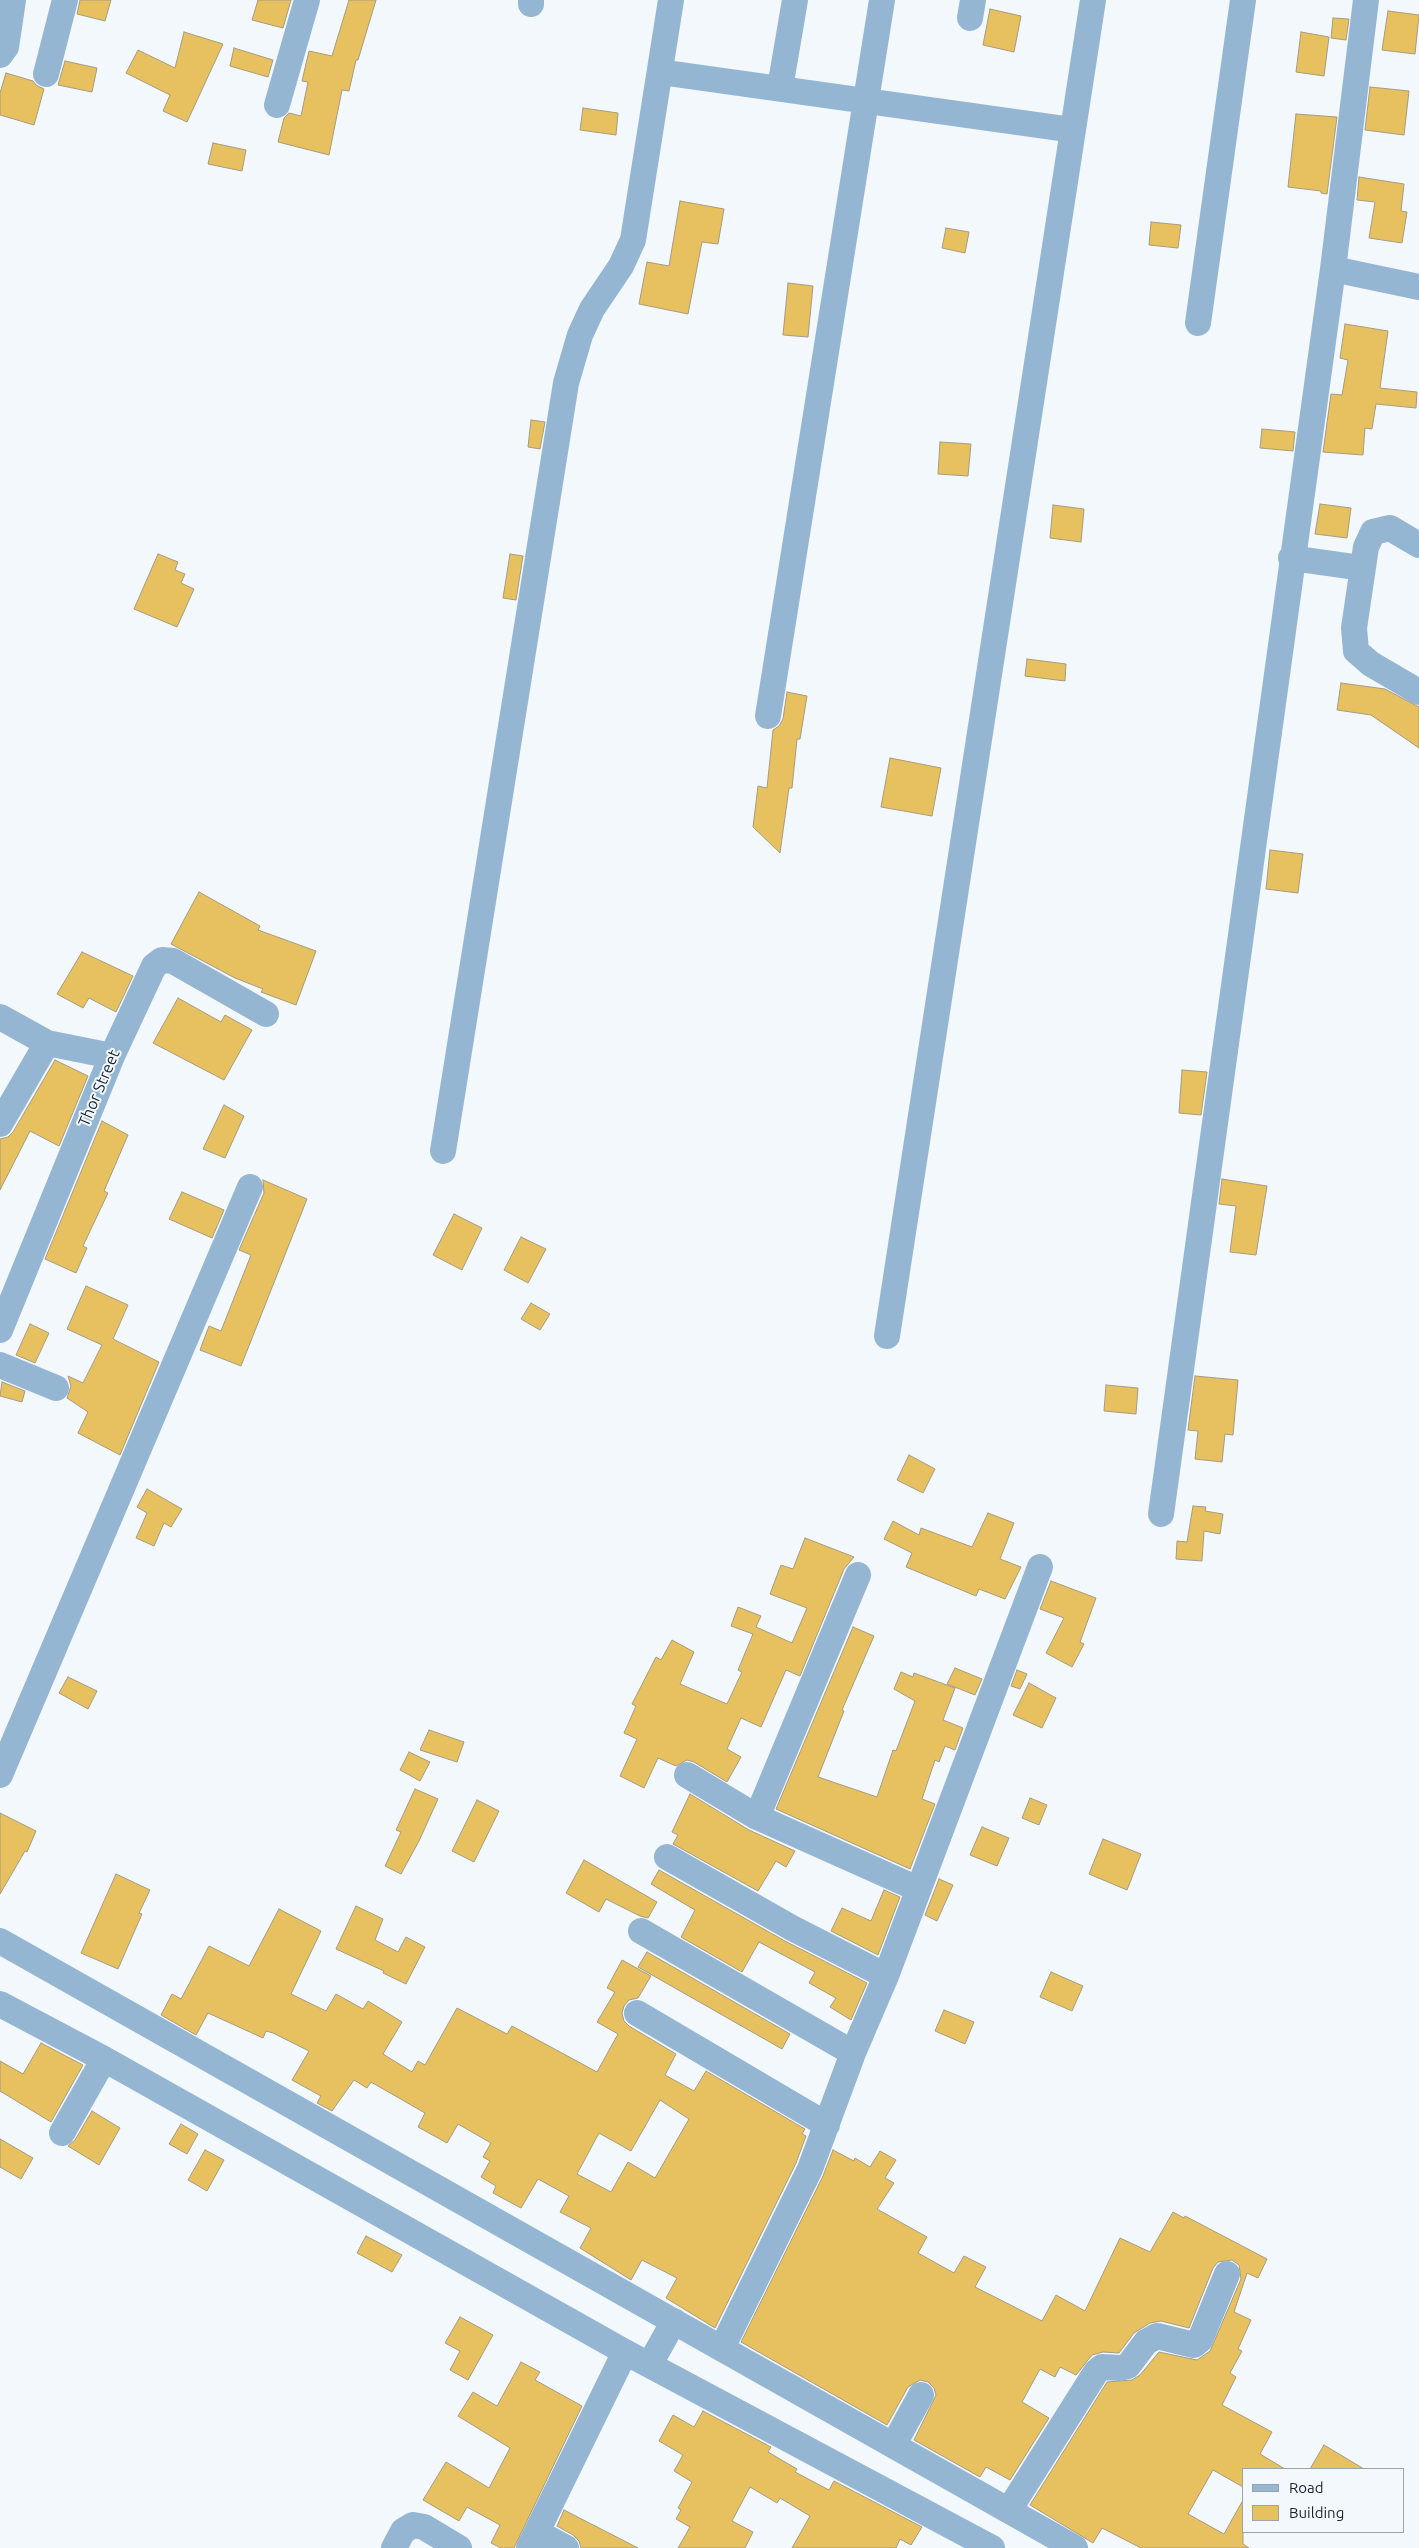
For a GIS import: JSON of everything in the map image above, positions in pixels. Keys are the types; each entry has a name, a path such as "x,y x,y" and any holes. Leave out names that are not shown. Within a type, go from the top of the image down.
{"street":[{"path":"0,55 6,47 13,0"},
{"path":"46,74 65,0"},
{"path":"277,105 308,0"},
{"path":"443,1151 566,383 580,335 592,310 621,266 633,240 671,0"},
{"path":"780,88 795,0"},
{"path":"768,716 882,0"},
{"path":"887,1336 1092,0"},
{"path":"1198,323 1244,0"},
{"path":"1160,1514 1291,558 1333,269 1366,0"},
{"path":"660,72 1073,130"},
{"path":"1333,269 1419,287"},
{"path":"1419,545 1390,528 1373,532 1366,547 1354,628 1356,650 1371,664 1419,692"},
{"path":"1291,558 1362,568"},
{"name":"Thor Street","path":"0,1330 112,1056 154,966 162,960 173,962 266,1014"},
{"path":"0,1017 47,1043 112,1056"},
{"path":"0,1124 47,1043"},
{"path":"0,1775 250,1187"},
{"path":"0,1365 56,1388"},
{"path":"722,2348 810,2169 828,2125 853,2053 886,1976 1040,1567"},
{"path":"757,1817 858,1575"},
{"path":"687,1775 757,1817 918,1889"},
{"path":"667,1857 792,1928 886,1976"},
{"path":"641,1931 853,2053"},
{"path":"0,1941 672,2324 722,2348 894,2444 1070,2547"},
{"path":"2,2008 104,2060 626,2352 653,2358 992,2548"},
{"path":"637,2013 828,2125"},
{"path":"62,2133 104,2060"},
{"path":"1009,2510 1096,2372 1102,2367 1120,2368 1128,2366 1146,2342 1157,2336 1194,2345 1200,2340 1227,2274"},
{"path":"653,2358 672,2324"},
{"path":"566,2548 534,2540 626,2352"},
{"path":"894,2444 920,2395"},
{"path":"394,2548 403,2531 413,2525 424,2527 459,2548"}],"building":[{"path":"80,0 111,0 105,21 77,14"},
{"path":"258,0 291,0 283,28 252,20"},
{"path":"349,0 376,0 358,60 356,60 349,91 342,90 329,155 278,142 284,118 289,113 301,116 308,82 302,81 309,51 332,56"},
{"path":"990,9 1021,16 1014,52 983,45"},
{"path":"1388,11 1419,15 1415,54 1382,50"},
{"path":"1333,18 1349,19 1346,40 1331,38"},
{"path":"184,32 223,44 187,122 163,111 170,95 126,73 138,50 175,68"},
{"path":"1301,32 1329,37 1324,76 1296,72"},
{"path":"234,48 273,60 268,77 230,66"},
{"path":"65,61 97,68 92,92 58,85"},
{"path":"6,73 33,81 44,89 34,125 0,115 0,93"},
{"path":"1370,87 1409,91 1404,135 1365,130"},
{"path":"583,108 618,113 616,135 580,130"},
{"path":"1296,114 1337,117 1327,194 1321,193 1321,191 1288,187"},
{"path":"213,143 246,150 242,171 208,164"},
{"path":"1359,177 1404,184 1401,211 1407,212 1402,243 1369,238 1375,202 1357,200"},
{"path":"680,201 724,209 718,244 702,242 688,314 639,304 647,262 669,266"},
{"path":"1151,222 1181,225 1178,248 1149,245"},
{"path":"946,228 969,232 965,253 942,248"},
{"path":"788,283 813,286 808,337 783,335"},
{"path":"1345,324 1388,331 1380,388 1417,392 1416,408 1376,404 1372,429 1365,428 1363,455 1323,452 1331,394 1342,395 1348,360 1340,358"},
{"path":"531,420 545,422 540,449 528,447"},
{"path":"1262,429 1295,432 1293,451 1260,448"},
{"path":"940,442 971,444 968,476 938,474"},
{"path":"1320,504 1351,508 1347,538 1315,534"},
{"path":"1053,505 1084,509 1081,542 1050,538"},
{"path":"158,554 178,562 175,570 185,574 181,583 194,589 177,627 134,609"},
{"path":"510,554 523,556 516,600 503,598"},
{"path":"1027,659 1066,664 1065,681 1025,676"},
{"path":"1341,683 1385,689 1419,707 1419,748 1371,715 1337,710"},
{"path":"787,692 807,696 800,739 797,739 792,788 789,788 780,853 753,827 758,786 767,788 773,730 779,726 783,719"},
{"path":"890,758 941,768 932,816 881,807"},
{"path":"1270,850 1303,854 1298,893 1266,889"},
{"path":"199,892 260,926 258,930 316,951 296,1005 261,992 263,989 235,978 171,944"},
{"path":"82,952 133,976 116,1012 89,998 83,1008 57,994"},
{"path":"178,998 221,1022 225,1015 252,1030 224,1080 153,1043"},
{"path":"55,1060 88,1076 59,1146 30,1131 0,1190 0,1139 8,1137 13,1132"},
{"path":"1182,1070 1207,1072 1201,1115 1179,1113"},
{"path":"224,1105 244,1116 225,1158 203,1149"},
{"path":"102,1121 128,1135 104,1191 108,1193 83,1246 87,1248 76,1273 45,1259"},
{"path":"1222,1179 1267,1186 1256,1255 1230,1252 1236,1206 1219,1204"},
{"path":"263,1180 307,1199 241,1366 200,1350 209,1326 221,1331 251,1255 239,1250 264,1193"},
{"path":"182,1192 224,1210 212,1238 169,1219"},
{"path":"454,1214 482,1228 462,1270 433,1255"},
{"path":"521,1237 546,1249 528,1283 504,1270"},
{"path":"86,1286 128,1305 113,1339 159,1362 120,1455 78,1433 88,1412 67,1398 71,1386 68,1376 83,1383 102,1345 67,1329"},
{"path":"531,1303 550,1314 540,1330 521,1319"},
{"path":"30,1324 49,1333 35,1363 16,1355"},
{"path":"1195,1376 1238,1380 1233,1435 1225,1434 1222,1462 1195,1459 1198,1431 1188,1430"},
{"path":"2,1382 25,1391 22,1402 0,1396"},
{"path":"1106,1385 1138,1388 1136,1414 1104,1411"},
{"path":"909,1455 935,1469 923,1493 897,1480"},
{"path":"147,1489 182,1509 171,1527 164,1523 154,1546 136,1538 147,1513 137,1507"},
{"path":"1193,1506 1206,1507 1205,1511 1223,1514 1220,1534 1204,1531 1202,1561 1176,1559 1177,1541 1187,1542"},
{"path":"988,1513 1014,1523 1000,1559 1021,1567 1005,1599 979,1589 976,1596 906,1567 912,1553 884,1539 893,1521 919,1535 921,1528 972,1547"},
{"path":"805,1538 854,1557 844,1569 800,1676 786,1670 761,1727 741,1718 727,1749 741,1757 727,1782 694,1762 687,1760 676,1766 658,1758 644,1788 620,1776 637,1739 624,1733 636,1706 632,1704 656,1657 661,1660 672,1640 694,1652 680,1684 727,1704 742,1672 738,1670 753,1634 731,1626 738,1607 761,1616 756,1627 792,1643 807,1608 770,1594 781,1565 793,1569"},
{"path":"1051,1581 1096,1598 1080,1642 1084,1644 1072,1667 1046,1653 1064,1618 1040,1609"},
{"path":"853,1627 874,1636 842,1710 844,1711 818,1777 877,1797 893,1750 896,1751 915,1701 894,1689 901,1672 913,1677 914,1673 955,1688 943,1720 963,1728 955,1750 945,1746 939,1762 935,1760 922,1799 935,1804 910,1869 776,1809"},
{"path":"955,1668 982,1679 975,1695 947,1684"},
{"path":"1017,1670 1027,1674 1020,1689 1011,1686"},
{"path":"68,1677 97,1691 88,1709 59,1693"},
{"path":"1029,1683 1056,1698 1042,1728 1013,1715"},
{"path":"429,1730 464,1742 457,1762 420,1750"},
{"path":"409,1752 430,1762 420,1781 400,1770"},
{"path":"415,1789 438,1799 419,1841 401,1874 385,1866 401,1832 396,1830"},
{"path":"690,1794 749,1830 795,1851 786,1867 776,1861 758,1891 673,1844 678,1835 672,1832"},
{"path":"1030,1798 1047,1805 1039,1825 1022,1818"},
{"path":"477,1800 499,1811 474,1862 452,1851"},
{"path":"0,1813 36,1831 27,1852 25,1851 0,1894"},
{"path":"982,1827 1009,1838 997,1866 970,1855"},
{"path":"1103,1839 1141,1854 1127,1890 1089,1874"},
{"path":"584,1860 657,1902 648,1918 606,1899 599,1912 566,1893"},
{"path":"659,1870 785,1941 867,1983 851,2020 830,2007 836,1998 809,1983 815,1972 759,1942 742,1972 681,1937 695,1910 651,1884"},
{"path":"116,1874 150,1890 139,1913 142,1914 118,1969 81,1953"},
{"path":"939,1879 953,1885 937,1921 925,1915"},
{"path":"884,1890 900,1897 878,1955 831,1931 842,1908 871,1921"},
{"path":"356,1906 383,1919 375,1940 398,1952 406,1937 425,1947 406,1984 383,1973 384,1971 336,1949"},
{"path":"279,1909 321,1931 291,1994 326,2011 336,1994 363,2009 368,2001 402,2022 383,2054 412,2072 418,2061 425,2065 457,2008 507,2034 512,2026 597,2072 618,2034 597,2022 615,1992 607,1988 622,1960 651,1976 638,1998 629,2000 624,2006 622,2013 624,2021 629,2026 676,2054 665,2075 694,2091 706,2071 805,2129 802,2134 806,2136 796,2163 715,2328 666,2298 677,2278 642,2260 631,2280 580,2248 591,2228 560,2212 569,2196 538,2179 521,2208 493,2193 496,2186 481,2177 490,2161 483,2157 491,2143 458,2124 447,2143 418,2127 425,2113 371,2082 367,2088 354,2080 332,2111 317,2103 321,2096 292,2080 309,2051 273,2033 266,2031 263,2038 208,2013 196,2035 161,2015 172,1994 181,1999 209,1946 249,1966","holes":["660,2100 689,2119 655,2178 628,2162 611,2192 577,2174 599,2133 631,2151"]},
{"path":"647,1952 790,2034 782,2049 638,1967"},
{"path":"1051,1972 1083,1986 1072,2011 1040,1997"},
{"path":"944,2010 974,2022 965,2044 935,2031"},
{"path":"41,2043 83,2065 51,2122 0,2091 0,2061 23,2074"},
{"path":"92,2111 120,2128 99,2165 68,2146 75,2140"},
{"path":"181,2124 198,2134 187,2154 169,2144"},
{"path":"0,2139 33,2158 21,2179 0,2167"},
{"path":"205,2150 224,2160 207,2191 188,2180"},
{"path":"833,2150 854,2161 855,2158 870,2167 880,2151 896,2160 885,2178 894,2183 877,2209 927,2237 918,2253 954,2273 964,2256 986,2267 975,2287 1042,2321 1056,2295 1085,2311 1120,2238 1150,2252 1173,2212 1184,2218 1185,2216 1267,2259 1258,2278 1247,2273 1234,2312 1251,2320 1238,2349 1242,2351 1230,2373 1236,2377 1222,2405 1272,2432 1260,2454 1283,2468 1242,2468 1242,2486 1213,2470 1188,2514 1224,2534 1242,2502 1243,2544 1249,2548 1141,2548 1102,2528 1093,2543 1030,2505 1107,2382 1132,2380 1140,2375 1159,2352 1197,2360 1210,2351 1241,2279 1239,2265 1232,2260 1218,2262 1213,2268 1189,2328 1161,2321 1150,2323 1134,2333 1119,2353 1103,2352 1092,2355 1076,2375 1060,2367 1055,2377 1040,2369 1022,2402 1049,2418 1010,2480 986,2467 980,2477 914,2440 936,2395 934,2388 928,2382 920,2380 908,2387 887,2425 741,2342 823,2176"},
{"path":"366,2236 402,2255 392,2272 357,2253"},
{"path":"460,2317 493,2335 468,2380 450,2370 460,2351 445,2343"},
{"path":"521,2362 540,2372 535,2380 582,2406 514,2548 501,2548 491,2543 500,2525 467,2507 459,2521 423,2500 446,2462 489,2488 510,2448 458,2416 473,2392 497,2406"},
{"path":"703,2411 771,2447 768,2452 797,2469 795,2472 829,2490 834,2481 922,2527 911,2545 900,2539 896,2548 792,2548 810,2516 780,2498 777,2503 750,2487 732,2521 753,2532 745,2548 678,2548 690,2527 676,2519 681,2510 678,2508 692,2482 674,2471 683,2455 659,2441 673,2415 694,2427"},
{"path":"1324,2445 1362,2468 1311,2468"},
{"path":"564,2510 638,2548 581,2548 579,2541 573,2535 557,2526"}]}
